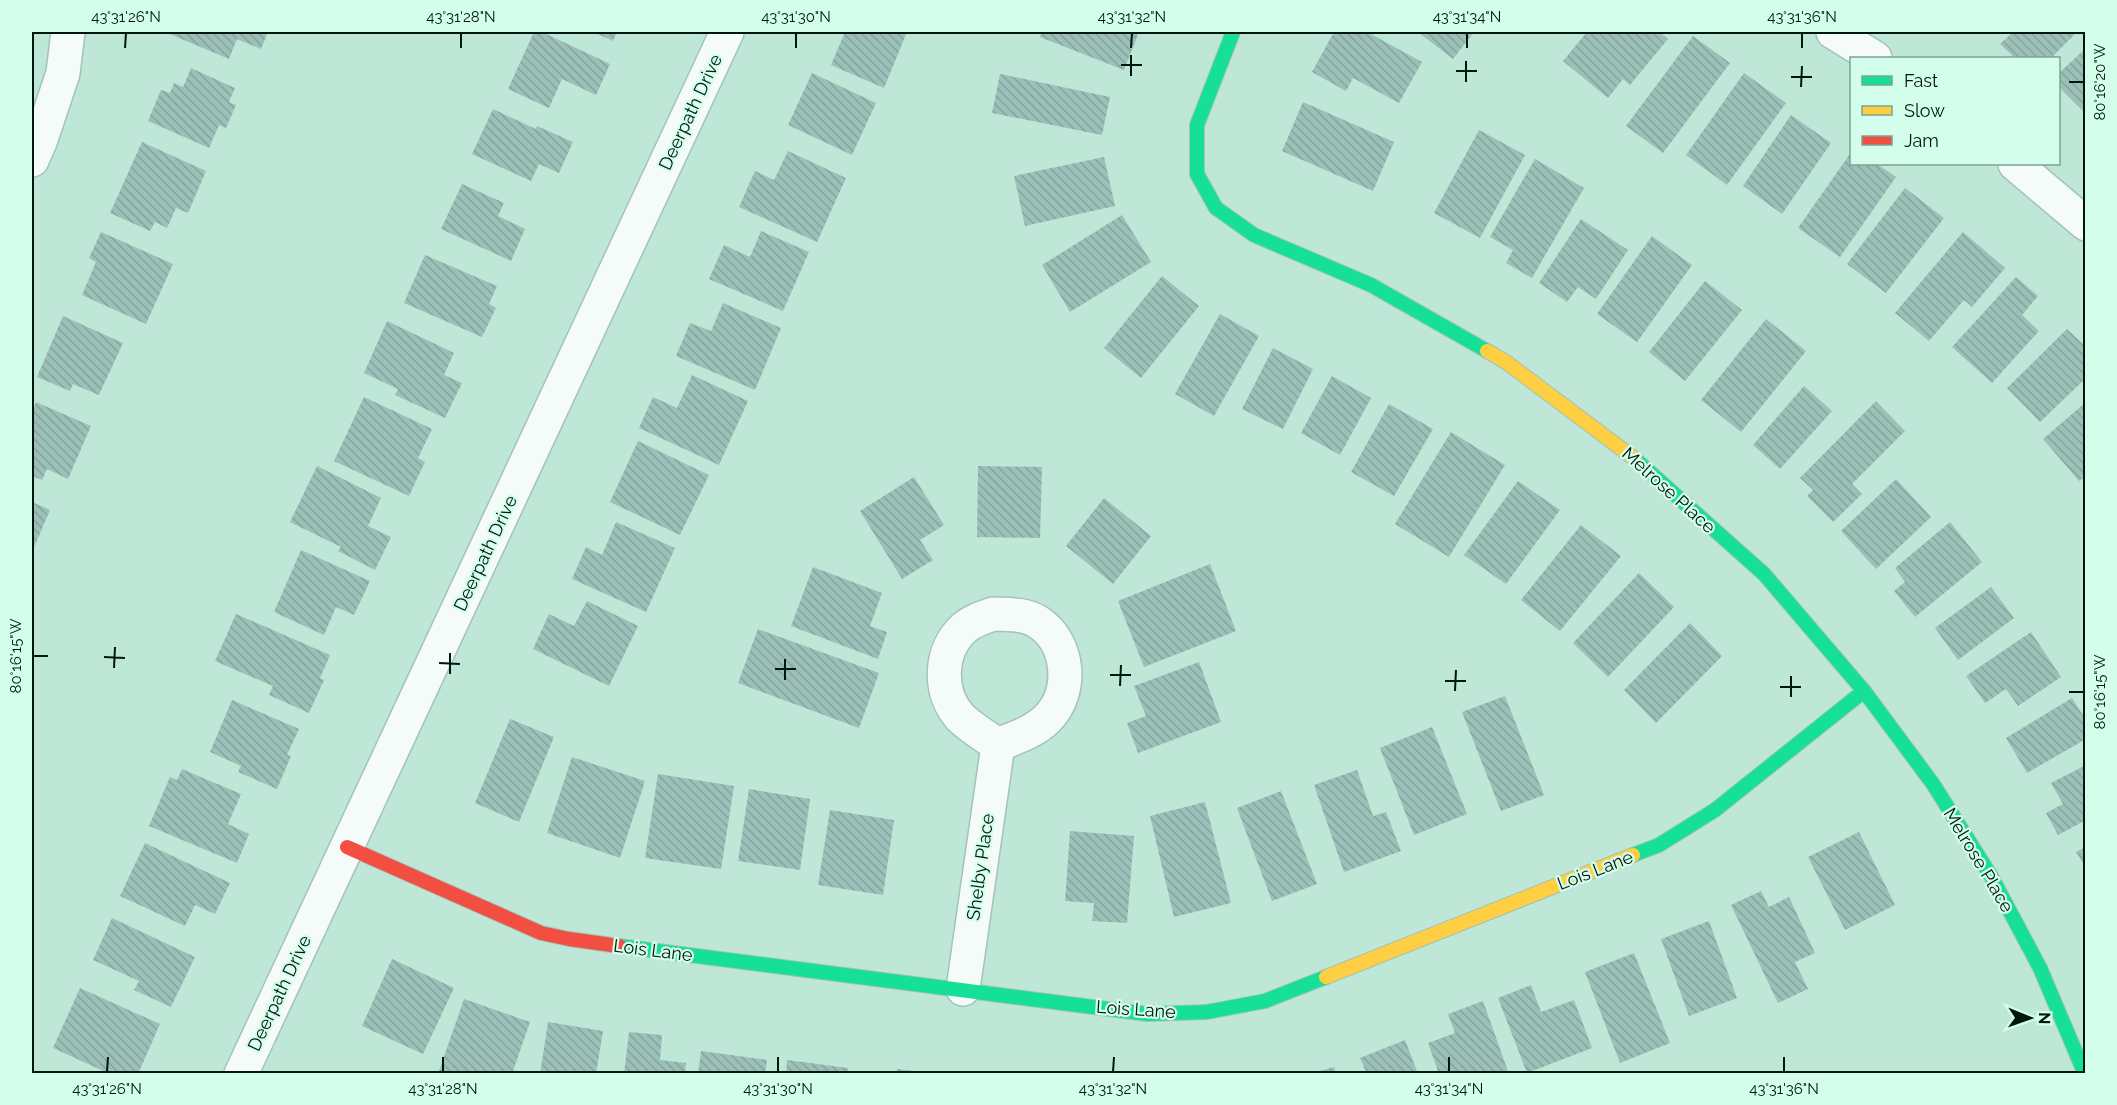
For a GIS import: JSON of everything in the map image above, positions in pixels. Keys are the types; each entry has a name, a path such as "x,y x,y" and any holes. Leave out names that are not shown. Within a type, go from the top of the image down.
{"street":[{"path":"32,159 63,73 68,32"},
{"name":"Deerpath Drive","path":"241,1074 727,32"},
{"name":"Melrose Place","path":"1233,32 1197,125 1197,174 1216,208 1254,235 1371,285 1506,362 1624,449 1764,574 1864,691 1933,784 1991,876 2040,969 2085,1074"},
{"path":"1833,32 1873,57"},
{"path":"2016,165 2085,224"},
{"name":"Lois Lane","path":"347,847 542,933 569,939 1147,1014 1207,1012 1265,1001 1659,845 1715,810 1864,691"},
{"name":"Shelby Place","path":"963,989 998,745"}],"building":[{"path":"165,32 268,32 261,49 237,39 229,59"},
{"path":"534,32 542,32 610,64 596,95 562,79 549,108 508,89"},
{"path":"593,32 617,32 613,41"},
{"path":"845,32 907,32 884,88 831,65"},
{"path":"1042,32 1139,32 1124,70 1040,37"},
{"path":"1334,32 1367,32 1422,62 1399,103 1353,78 1346,91 1312,72"},
{"path":"1418,32 1474,32 1453,59"},
{"path":"1587,32 1659,32 1668,39 1630,85 1623,79 1608,98 1563,61"},
{"path":"2013,32 2077,32 2052,57 2014,57 2000,44"},
{"path":"1693,36 1730,63 1663,153 1626,126"},
{"path":"2086,48 2086,114 2060,88 2060,72"},
{"path":"191,68 235,88 229,102 236,105 226,128 219,125 209,148 148,121 161,90 170,93 174,83 183,87"},
{"path":"812,73 876,103 852,155 788,125"},
{"path":"1744,73 1786,103 1727,185 1686,155"},
{"path":"1000,74 1110,97 1102,135 992,113"},
{"path":"1303,102 1394,142 1373,191 1282,151"},
{"path":"493,109 536,129 537,126 573,142 559,173 539,164 531,181 472,154"},
{"path":"1791,115 1831,143 1782,214 1743,186"},
{"path":"1479,130 1525,155 1480,238 1434,213"},
{"path":"142,142 206,171 188,213 176,208 167,228 155,222 150,231 110,213"},
{"path":"788,151 846,178 817,242 739,207 755,171 774,180"},
{"path":"1850,154 1850,165 1878,165 1896,177 1840,257 1798,228"},
{"path":"1104,157 1115,206 1025,226 1014,176"},
{"path":"1535,159 1584,188 1532,278 1506,263 1513,250 1490,237"},
{"path":"462,184 504,203 498,216 525,229 511,261 441,229"},
{"path":"1905,188 1944,218 1886,293 1847,264"},
{"path":"1122,215 1151,262 1070,312 1042,265"},
{"path":"1581,219 1628,250 1596,299 1578,287 1567,302 1539,283"},
{"path":"761,231 809,252 783,311 709,279 724,245 750,257"},
{"path":"101,232 173,264 146,324 82,295 96,262 89,258"},
{"path":"1963,232 2005,268 1972,307 1964,300 1929,341 1895,313"},
{"path":"1652,236 1692,265 1637,342 1597,314"},
{"path":"425,255 497,286 489,304 496,308 482,337 404,303"},
{"path":"1162,276 1199,306 1141,378 1104,348"},
{"path":"2016,277 2038,296 2022,315 2039,331 1992,383 1952,347"},
{"path":"1705,281 1742,310 1685,381 1649,352"},
{"path":"723,303 781,328 755,390 676,356 690,323 711,331"},
{"path":"1220,314 1259,336 1214,416 1175,394"},
{"path":"63,316 123,343 99,395 73,384 70,391 37,377"},
{"path":"1766,319 1806,351 1741,432 1701,400"},
{"path":"387,321 454,353 444,375 462,383 445,418 395,395 398,389 364,373"},
{"path":"2067,329 2086,347 2086,378 2040,422 2007,388"},
{"path":"1273,348 1313,369 1283,429 1242,409"},
{"path":"692,375 748,401 719,465 639,428 653,397 677,408"},
{"path":"1332,376 1371,398 1340,455 1301,433"},
{"path":"1804,386 1832,411 1780,469 1753,445"},
{"path":"364,397 432,429 418,458 425,462 409,496 334,461"},
{"path":"1876,401 1905,431 1852,484 1862,494 1833,522 1807,496 1813,490 1800,478"},
{"path":"36,402 91,426 68,479 47,469 42,480 32,476 32,413"},
{"path":"2086,402 2086,476 2079,481 2043,439"},
{"path":"1389,404 1433,429 1394,496 1351,472"},
{"path":"1451,432 1505,465 1449,557 1395,524"},
{"path":"638,441 709,475 680,535 610,502"},
{"path":"317,466 381,498 368,526 391,537 375,570 338,551 341,547 290,522"},
{"path":"978,466 1042,467 1040,538 977,537"},
{"path":"914,477 944,525 920,540 933,560 902,579 860,511"},
{"path":"1896,479 1931,517 1876,569 1841,531"},
{"path":"1518,481 1560,510 1506,584 1464,555"},
{"path":"1104,498 1151,536 1113,584 1066,546"},
{"path":"32,502 50,510 32,552"},
{"path":"616,522 675,548 646,612 572,579 586,547 602,555"},
{"path":"1950,522 1982,562 1915,617 1894,591 1905,582 1895,568"},
{"path":"1581,525 1621,556 1560,631 1521,600"},
{"path":"301,550 370,581 354,615 336,607 324,635 274,612"},
{"path":"1210,564 1236,631 1144,667 1118,601"},
{"path":"813,567 882,593 870,626 887,632 878,659 791,626"},
{"path":"1639,573 1674,607 1608,677 1573,643"},
{"path":"1991,587 2014,618 1958,660 1935,628"},
{"path":"587,601 638,626 609,686 533,649 549,614 574,626"},
{"path":"236,614 330,655 320,678 324,680 309,713 269,695 273,686 215,661"},
{"path":"1690,623 1722,656 1656,723 1624,690"},
{"path":"758,629 879,673 859,728 738,683"},
{"path":"2031,632 2061,677 2018,706 2006,689 1985,703 1966,676"},
{"path":"1199,662 1221,722 1138,753 1127,723 1146,716 1134,686"},
{"path":"1505,696 1544,795 1501,811 1462,712"},
{"path":"2072,698 2086,720 2086,739 2027,773 2006,738"},
{"path":"232,700 299,729 287,755 291,756 277,789 238,772 241,766 210,752"},
{"path":"510,719 554,737 519,822 475,803"},
{"path":"1432,727 1467,814 1414,835 1380,748"},
{"path":"572,757 645,781 620,858 547,833"},
{"path":"2086,765 2086,820 2058,835 2046,813 2063,804 2051,783"},
{"path":"182,769 241,794 228,824 249,834 237,863 149,826 170,777 177,780"},
{"path":"1357,770 1373,816 1386,812 1401,851 1344,872 1314,785"},
{"path":"658,774 734,786 721,869 645,858"},
{"path":"749,789 810,799 800,870 738,861"},
{"path":"1281,791 1317,884 1272,901 1237,808"},
{"path":"1205,802 1231,903 1174,917 1150,816"},
{"path":"830,810 894,820 883,895 818,885"},
{"path":"1070,831 1134,836 1127,923 1092,921 1094,903 1065,901"},
{"path":"1859,832 1895,905 1845,930 1808,857"},
{"path":"145,843 230,883 215,914 195,905 185,926 120,896"},
{"path":"2086,847 2086,868 2076,852"},
{"path":"1761,891 1769,907 1789,897 1815,953 1795,962 1808,989 1778,1003 1731,905"},
{"path":"112,918 195,957 171,1007 134,990 139,981 93,960"},
{"path":"1709,921 1737,998 1689,1016 1661,939"},
{"path":"1634,953 1670,1043 1620,1063 1585,972"},
{"path":"392,959 454,988 423,1054 362,1026"},
{"path":"1531,985 1541,1012 1574,1000 1592,1048 1527,1073 1498,998"},
{"path":"80,988 160,1024 138,1074 110,1074 53,1048"},
{"path":"464,999 530,1022 512,1074 445,1074 439,1071"},
{"path":"1483,1001 1509,1074 1439,1074 1428,1043 1455,1033 1448,1014"},
{"path":"548,1022 603,1031 596,1074 540,1074"},
{"path":"629,1032 662,1035 660,1060 686,1063 685,1074 624,1074"},
{"path":"1405,1040 1418,1074 1367,1074 1360,1058"},
{"path":"701,1051 767,1060 765,1074 698,1074"},
{"path":"787,1060 848,1068 848,1074 786,1074"},
{"path":"1334,1067 1336,1074 1313,1074 1313,1073"},
{"path":"897,1069 922,1072 922,1074 897,1074"}],"traffic: fast":[{"path":"1233,32 1197,125 1197,174 1216,208 1254,235 1371,285 1487,351"},
{"path":"1635,459 1764,574 1864,691 1933,784 1991,876 2040,968 2085,1074"},
{"path":"1633,855 1659,845 1715,810 1864,691"},
{"path":"619,946 1147,1014 1207,1012 1265,1001 1326,977"}],"traffic: slow":[{"path":"1487,351 1506,362 1635,459"},
{"path":"1326,977 1633,855"}],"traffic: jam":[{"path":"347,847 541,933 619,946"}]}
